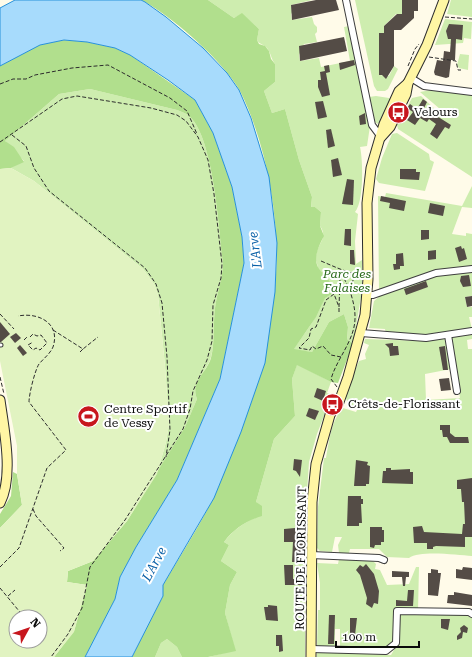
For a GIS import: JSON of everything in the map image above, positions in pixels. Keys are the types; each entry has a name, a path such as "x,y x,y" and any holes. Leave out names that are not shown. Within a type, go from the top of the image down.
{"main road":[{"name":"ROUTE DE FLORISSANT","path":"311,653 311,555 314,483 322,440 331,413 339,402 361,334 367,295 368,270 366,218 368,188 373,161 384,124 399,91 410,80 433,31 444,0"},
{"path":"0,400 7,468 5,491 0,503"}],"street":[{"path":"346,0 372,125 381,137"},
{"path":"410,80 424,86 472,92"},
{"path":"367,295 373,295 436,273 472,269"},
{"path":"361,334 426,338 472,331"},
{"path":"448,335 457,391"},
{"path":"311,555 379,558 384,560"},
{"path":"311,653 386,651 396,643 397,611 469,612 472,614"}],"path":[{"path":"445,17 472,19"},
{"path":"428,57 456,61 458,70 460,70"},
{"path":"0,84 13,79 26,79 35,75 72,68 108,65 170,98 187,111 208,160 214,194 222,264 221,278 213,305 212,341 208,360 193,391 190,409 183,429 125,520 90,567 82,608 68,634 51,657"},
{"path":"0,142 62,99 77,96 151,108 177,115 186,122 198,137"},
{"path":"12,135 26,146 34,168 49,191 145,268 156,284 162,303 168,357 170,430 166,457"},
{"path":"321,261 343,271 356,274 368,270"},
{"path":"339,314 340,278 343,271"},
{"path":"349,289 356,274"},
{"path":"337,387 331,379 349,341 355,317 349,289 342,275"},
{"path":"339,307 334,294 326,300 316,327 311,329 308,338 299,348 310,350 312,346 316,349 323,346 331,355 341,357"},
{"path":"0,314 14,329"},
{"path":"18,316 28,314 39,316 48,322 53,330 83,349"},
{"path":"0,567 18,550 47,468 66,450 29,402 37,367 53,346 53,330"},
{"path":"24,340 34,334 37,336 41,335 47,343 40,350 36,348 32,350 28,345"},
{"path":"80,352 98,336"},
{"path":"25,348 33,342"},
{"path":"33,508 36,516 64,548 60,551"},
{"path":"0,588 17,609"},
{"path":"7,597 15,590"}],"green space":[{"path":"141,0 208,0 234,18 242,13 259,29 257,40 259,44 265,46 269,51 271,59 275,64 275,82 264,91 272,113 285,109 299,160 312,197 311,207 315,207 321,212 320,226 324,236 318,249 316,258 317,265 332,285 333,293 325,298 316,317 294,349 312,352 329,322 344,314 348,327 347,339 353,344 338,383 331,382 297,365 292,379 295,416 274,439 256,502 262,506 262,516 241,526 224,542 229,545 221,561 237,572 230,585 225,613 236,651 208,657 182,657 177,647 167,639 161,643 155,657 132,657 163,596 163,585 195,532 216,492 265,340 272,309 276,270 275,217 271,190 258,137 250,113 240,91 222,67 196,40 167,16"},
{"name":"Parc des Falaises","path":"208,0 312,0 291,5 291,14 292,20 312,17 314,24 317,27 317,32 315,34 317,42 304,44 299,55 300,61 319,58 321,67 350,61 344,27 349,26 370,126 367,146 360,147 362,180 360,199 355,212 358,214 355,241 356,264 362,260 362,291 353,344 347,339 348,327 344,314 329,322 312,352 293,350 320,309 326,291 328,281 318,269 316,258 323,238 320,226 321,212 315,207 311,208 312,197 299,160 285,109 272,113 264,91 275,82 275,64 267,48 257,40 259,29 242,14 234,18"},
{"path":"355,0 402,0 403,14 396,14 384,26 384,33 379,34 379,75 389,76 394,66 398,69 388,89 385,91 377,91 374,86"},
{"path":"451,0 472,0 472,17 447,14"},
{"path":"445,19 472,22 471,39 464,38 463,43 435,45"},
{"path":"64,40 87,42 115,48 130,55 195,100 213,133 232,187 242,237 244,263 220,379 177,480 136,547 120,577 115,599 85,657 54,657 74,631 87,585 67,582 68,571 93,561 127,521 185,427 197,399 195,393 197,382 209,364 211,358 215,308 223,265 214,185 204,142 197,126 188,115 182,112 90,89 59,94 5,141 14,147 24,162 11,168 0,169 0,66 39,45"},
{"path":"460,54 469,55 468,70 459,68 457,65"},
{"path":"90,89 177,110 188,115 197,126 204,142 214,185 223,265 215,308 211,357 197,382 195,393 197,399 185,427 157,474 166,442 169,424 158,295 154,284 143,269 34,181 11,168 24,161 5,141 59,94"},
{"path":"431,90 472,95 472,177 398,129 397,125 412,98 421,96 438,112 440,109 420,92"},
{"path":"376,96 389,98 391,100 378,124 375,122 369,97"},
{"path":"397,133 429,154 430,160 434,162 425,191 379,183 376,179 382,158 392,134"},
{"name":"Centre Sportif de Vessy","path":"11,168 34,181 143,269 154,284 158,295 165,366 169,424 166,442 157,474 127,521 93,561 68,571 67,582 87,585 74,632 54,657 0,657 0,528 22,505 17,474 17,446 0,361 0,169"},
{"path":"472,186 472,208 462,207 452,234 466,236 466,233 472,234 472,267 440,271 440,269 379,291 378,196 385,197 386,193 462,206"},
{"path":"472,271 472,296 465,297 467,307 472,307 472,317 469,317 472,329 431,335 386,334 385,329 369,328 374,301 381,295 436,275"},
{"path":"472,333 472,339 467,340 468,349 472,349 472,556 421,554 409,558 387,557 379,549 350,549 349,553 339,553 338,545 342,537 335,537 332,552 320,551 317,548 318,507 324,458 326,458 333,425 339,413 343,408 356,412 358,408 348,404 346,398 344,397 359,361 366,359 365,354 369,345 364,343 365,339 424,341 445,338 451,369 425,374 426,400 460,398 450,338"},
{"path":"297,364 331,382 327,393 332,395 317,434 309,462 304,536 300,536 300,539 305,539 305,554 302,554 302,562 305,564 305,657 209,657 235,650 225,613 230,585 237,572 221,561 229,545 224,542 241,526 262,515 256,502 274,439 295,416 292,379"},
{"path":"13,472 17,474 22,505 0,528 0,514 11,496"},
{"path":"339,559 373,561 376,564 375,569 380,570 387,585 409,584 416,567 419,567 418,610 395,609 394,639 391,644 378,649 370,650 340,648 340,629 335,629 335,648 317,646 318,610 320,610 320,583 317,563 338,564"},
{"path":"400,613 468,615 472,617 472,657 317,657 317,652 391,655 398,643 398,615"},
{"path":"167,639 177,647 182,657 155,657 161,643"}],"water":[{"name":"L'Arve","path":"15,0 141,0 145,2 166,17 203,48 227,73 239,90 251,118 269,177 277,243 275,292 265,363 241,432 214,498 163,585 163,596 132,657 85,657 115,599 120,577 136,547 177,480 220,379 244,263 242,237 232,187 213,133 195,100 130,55 115,48 87,42 64,40 40,45 0,66 0,8"}],"building":[{"path":"316,0 336,0 339,10 292,20 291,5"},
{"path":"402,0 418,0 418,11 414,11 414,18 401,30 394,30 394,66 386,79 382,75 379,75 379,33 384,33 384,26 397,14 402,14"},
{"path":"449,24 463,25 462,40 456,39 455,60 451,60 449,77 446,78 435,75 434,72 437,60 443,61 444,51 450,52 451,39 448,39 446,31"},
{"path":"344,37 347,51 300,61 299,46"},
{"path":"354,60 355,65 340,70 339,63"},
{"path":"329,65 330,72 326,73 330,95 322,97 318,87 318,80 321,80 320,72 325,71 324,66"},
{"path":"423,99 427,102 424,108 451,125 449,129 445,127 437,139 430,134 436,124 429,119 427,122 420,118 415,125 407,120 413,112 407,108 410,104 417,109"},
{"path":"323,101 327,117 318,119 315,102"},
{"path":"365,113 366,124 360,125 359,116"},
{"path":"331,129 335,146 328,148 326,130"},
{"path":"338,158 342,175 333,177 331,160"},
{"path":"400,169 416,169 416,172 420,172 419,180 400,179"},
{"path":"347,179 354,180 353,205 342,204"},
{"path":"381,196 406,201 404,211 389,208 390,203 380,201"},
{"path":"430,203 445,206 443,216 428,213"},
{"path":"345,229 351,229 351,246 344,245"},
{"path":"421,230 429,230 429,239 421,240"},
{"path":"461,246 462,249 464,248 467,259 459,262 455,248"},
{"path":"350,250 354,250 355,265 350,264"},
{"path":"436,250 436,259 428,260 428,251"},
{"path":"403,253 404,266 400,266 400,269 394,270 393,264 396,264 396,254"},
{"path":"469,275 471,286 463,287 460,281 461,276"},
{"path":"426,281 428,287 406,295 404,289"},
{"path":"472,296 472,306 467,307 465,297"},
{"path":"0,322 10,334 1,342 0,342"},
{"path":"16,333 21,338 15,343 10,337"},
{"path":"393,343 393,346 398,346 399,355 390,356 389,348 385,344"},
{"path":"20,345 27,353 23,356 17,348"},
{"path":"445,346 448,370 443,370 439,347"},
{"path":"449,378 451,390 441,391 439,379"},
{"path":"317,388 326,391 323,401 314,397"},
{"path":"309,408 319,411 315,420 306,416"},
{"path":"440,425 450,425 450,433 455,437 468,437 469,443 450,443 447,437 443,437 442,430 440,430"},
{"path":"294,459 302,460 300,477 296,471 293,470"},
{"path":"356,460 368,462 367,465 370,466 369,484 366,484 366,486 354,486"},
{"path":"386,468 391,468 391,470 410,469 410,472 413,472 413,484 382,483 383,471 386,471"},
{"path":"472,478 472,537 465,537 465,547 436,546 433,547 433,549 427,549 427,543 414,543 413,527 422,526 424,532 462,534 463,524 465,524 464,502 462,502 461,489 457,489 457,480"},
{"path":"348,496 361,496 361,499 363,499 363,504 361,504 362,523 359,523 359,526 347,526"},
{"path":"300,527 300,541 303,540 305,554 302,554 302,562 292,562 293,542 284,542 284,529"},
{"path":"370,527 382,527 382,530 384,530 384,542 381,542 381,545 375,545 374,548 370,547"},
{"path":"366,564 374,574 379,591 378,604 374,603 372,608 366,604 367,598 360,575 356,570 360,565 363,567"},
{"path":"284,565 293,565 293,579 305,580 305,585 285,585"},
{"path":"463,567 472,568 472,580 456,578 456,569 462,570"},
{"path":"431,569 438,570 438,573 441,573 438,596 428,595 428,573 431,573"},
{"path":"392,571 409,572 409,577 406,577 405,586 403,586 402,577 392,577"},
{"path":"408,590 414,590 413,606 396,606 396,600 407,601"},
{"path":"454,592 472,595 472,606 447,603 448,595 454,595"},
{"path":"268,605 277,606 278,621 266,620 264,607 268,607"},
{"path":"329,615 335,615 334,644 328,644"},
{"path":"350,618 357,618 355,635 351,635 350,632"},
{"path":"441,619 450,619 448,630 441,628"},
{"path":"464,625 468,628 467,633 463,632 462,638 457,640 457,636 461,632 460,628"},
{"path":"276,635 282,635 283,651 279,652 279,646 276,646"}],"place":[{"name":"Velours","path":"398,112"},
{"name":"Crêts-de-Florissant","path":"333,404"},
{"name":"Centre Sportif de Vessy","path":"89,416"}]}
